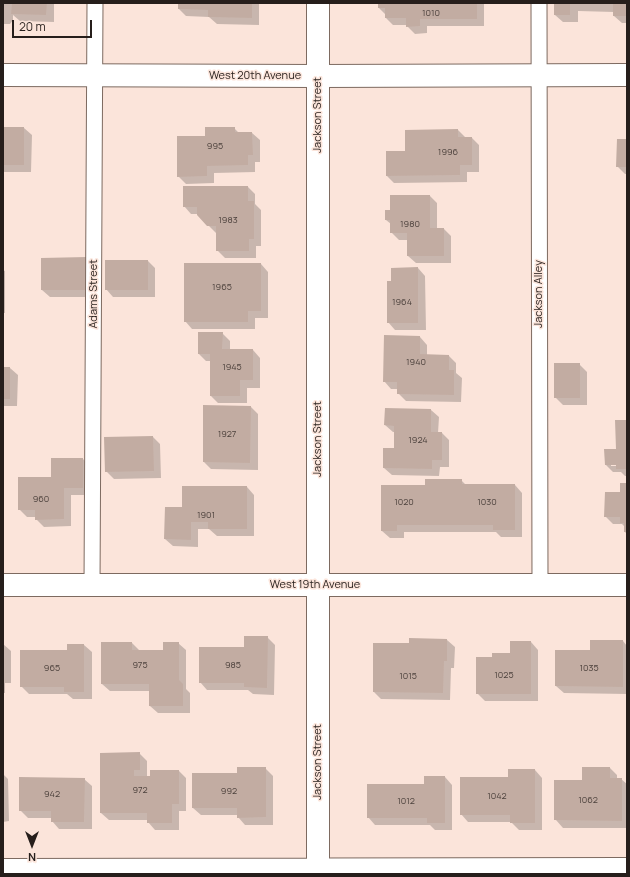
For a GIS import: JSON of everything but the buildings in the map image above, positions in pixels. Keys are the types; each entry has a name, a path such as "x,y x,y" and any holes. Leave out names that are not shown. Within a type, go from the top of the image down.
{"street":[{"name":"Jackson Street","path":"318,3 318,872"},
{"name":"West 20th Avenue","path":"3,74 318,76 627,75"},
{"name":"West 19th Avenue","path":"3,585 627,585"},
{"path":"3,870 318,872 627,869"}],"lane":[{"name":"Adams Street","path":"92,585 95,3"},
{"name":"Jackson Alley","path":"538,3 540,585"}]}
